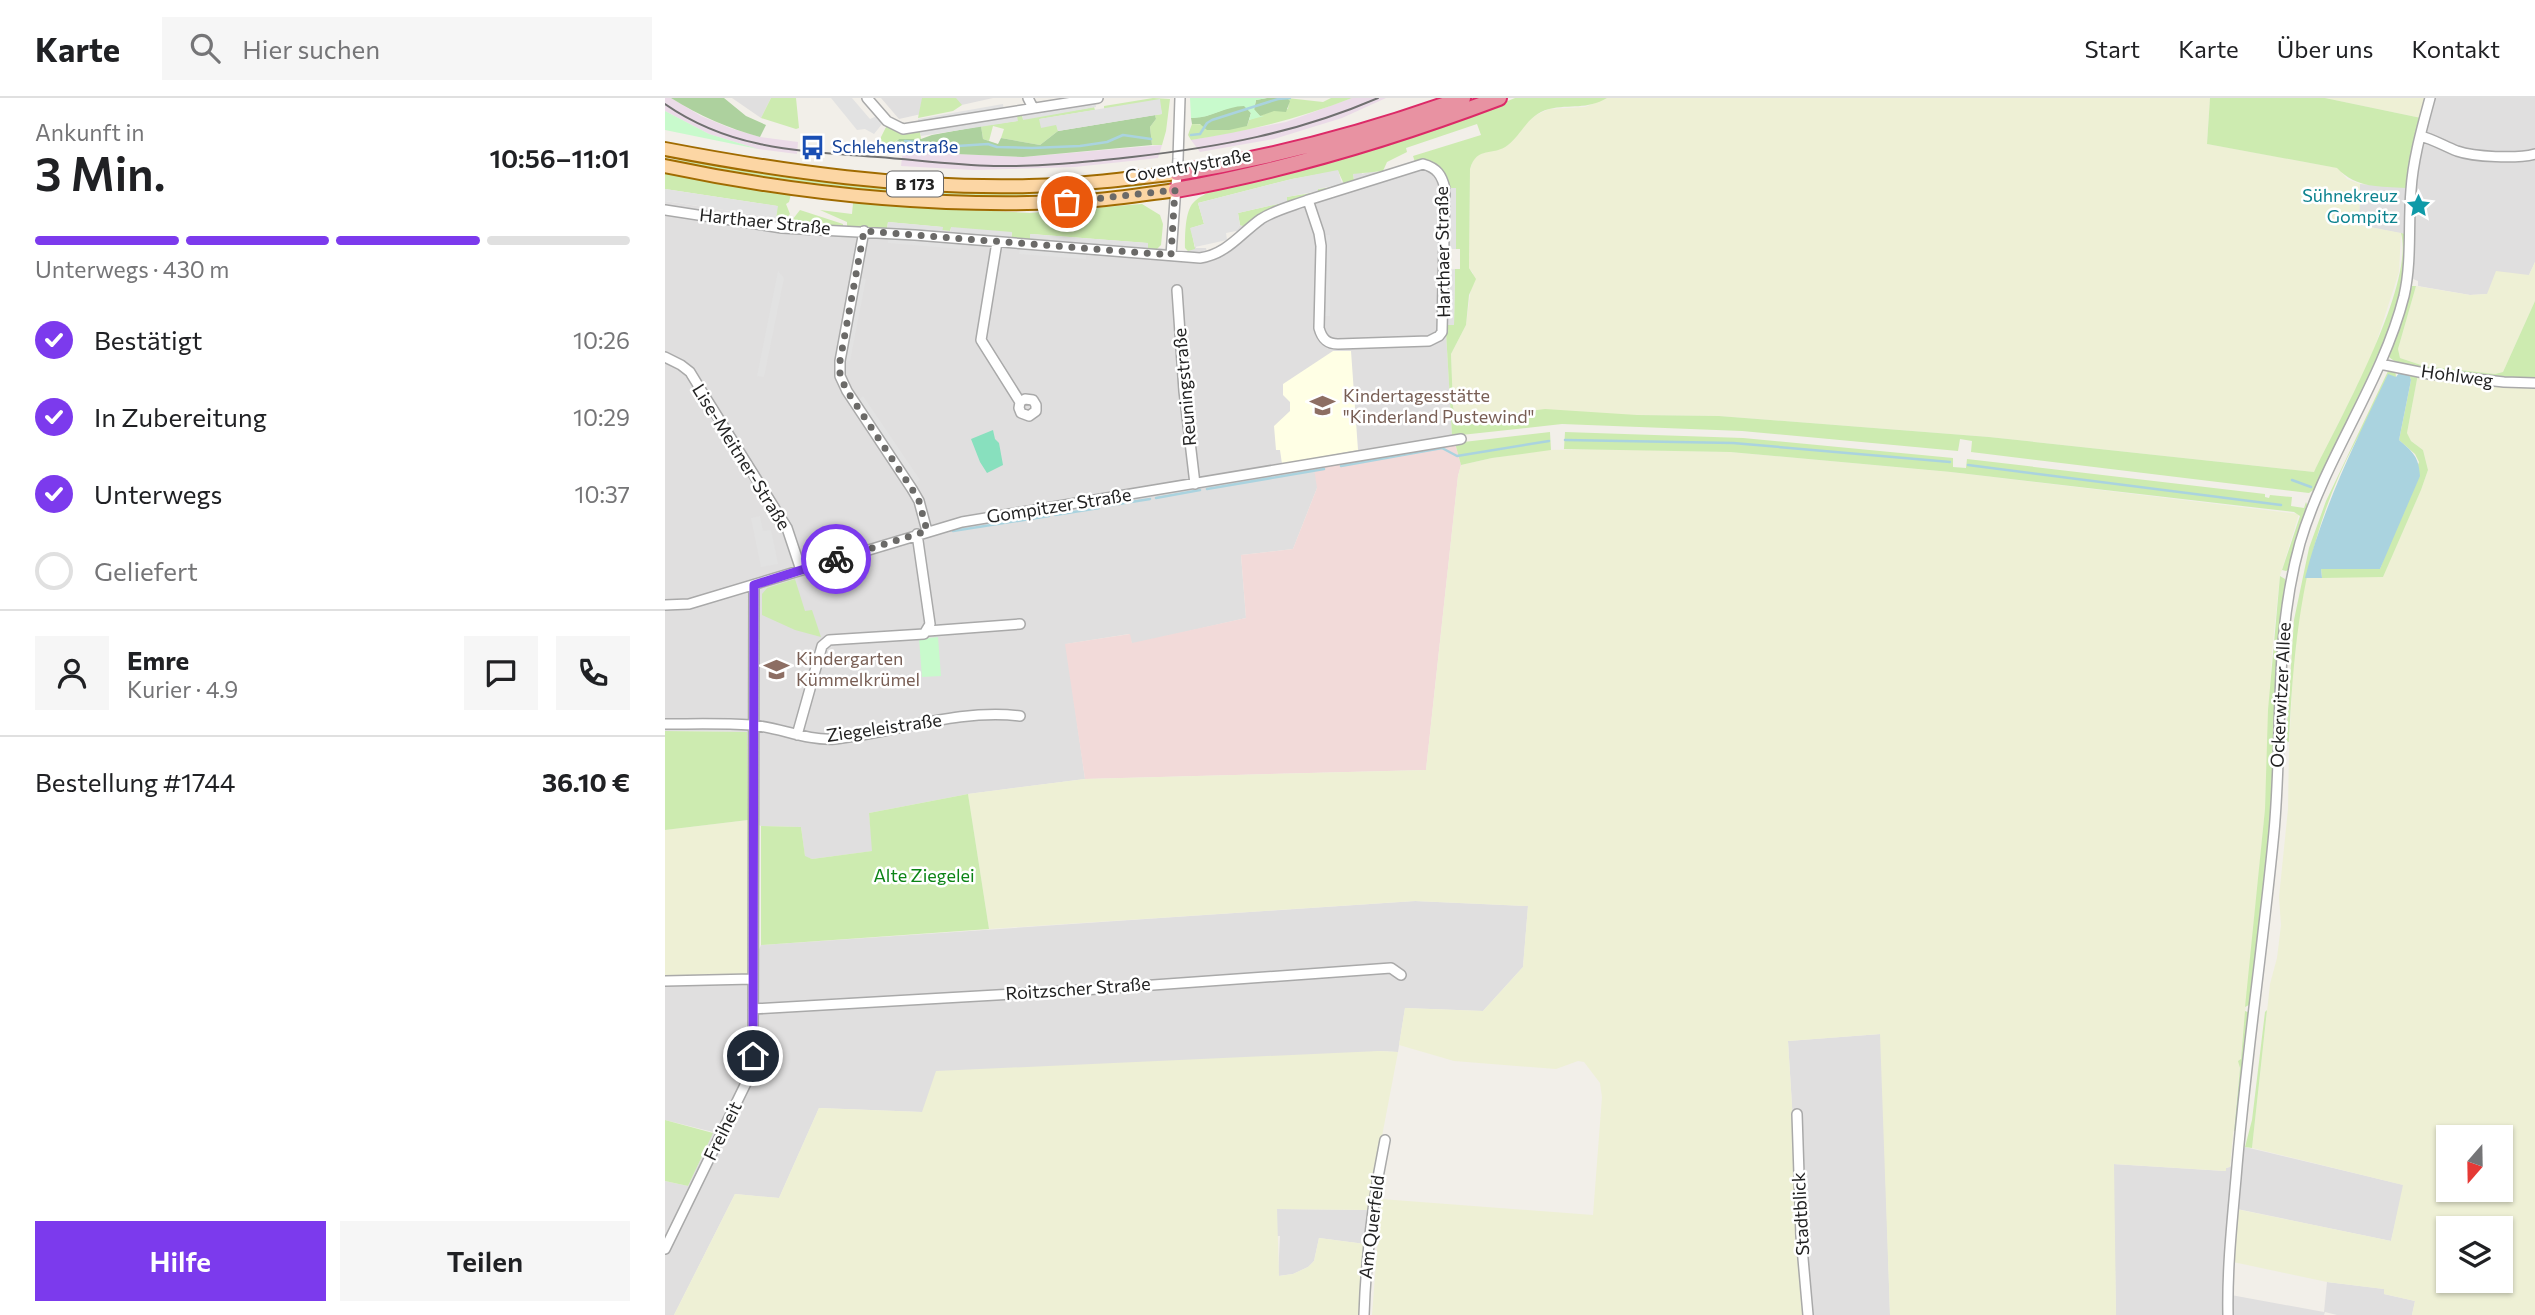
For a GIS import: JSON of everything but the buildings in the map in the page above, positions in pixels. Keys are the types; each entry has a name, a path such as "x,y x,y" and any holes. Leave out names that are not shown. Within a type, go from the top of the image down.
{"highway":[{"name":"Coventrystraße","path":"1177,173 1319,144 1463,98"},
{"name":"Coventrystraße","path":"1175,190 1324,158 1392,137 1499,98"}],"main road":[{"name":"Coventrystraße","path":"665,149 819,174 935,185 1087,184 1177,173"},
{"name":"Coventrystraße","path":"665,166 832,193 960,204 1089,201 1175,190"}],"street":[{"path":"867,98 887,121 903,129 1098,98"},
{"path":"1028,98 1033,108"},
{"path":"1171,255 1180,98"},
{"name":"Ockerwitzer Allee","path":"2228,1315 2228,1266 2239,1141 2275,818 2284,618 2290,583 2312,509 2392,333 2408,277 2411,187 2430,98"},
{"path":"2420,136 2437,140 2459,152 2519,158 2535,154"},
{"name":"Harthaer Straße","path":"665,210 782,228 864,231 1201,258 1224,251 1261,219 1275,211 1308,200 1417,165 1434,168 1441,175 1445,189 1444,327 1439,336 1429,341 1338,344 1324,340 1319,328 1319,233 1308,200"},
{"path":"864,231 840,361 840,376 847,391 916,495 922,532 930,624 928,631"},
{"path":"997,242 981,340 1020,402"},
{"name":"Reuningstraße","path":"1177,290 1184,391 1195,484"},
{"name":"Lise-Meitner-Straße","path":"665,357 690,372 787,528 801,570"},
{"name":"Hohlweg","path":"2379,363 2429,374 2535,383"},
{"name":"Gompitzer Straße","path":"665,605 688,604 961,522 1461,439"},
{"name":"Freiheit","path":"665,1250 751,1073 754,585"},
{"path":"797,735 822,646 829,640 1020,624"},
{"name":"Ziegeleistraße","path":"665,724 753,725 797,735 833,739 951,719 1001,713 1020,716"},
{"name":"Roitzscher Straße","path":"753,1009 1391,968 1401,975"},
{"path":"665,981 753,979"},
{"name":"Stadtblick","path":"1797,1114 1801,1236 1808,1315"},
{"name":"Am Querfeld","path":"1364,1315 1365,1266 1372,1203 1385,1140"}],"shaded area":[{"path":"665,98 671,98 701,116 730,128 760,137 798,142 797,154 758,149 709,134 665,111"},
{"path":"732,98 771,98 761,118"},
{"path":"831,98 852,98 870,119 877,116 882,124 874,134 865,129 857,130"},
{"path":"881,98 993,98 899,119"},
{"path":"1352,98 1386,98 1342,118 1274,139 1200,152 1191,140 1286,122"},
{"path":"1607,98 2210,98 2207,144 2338,168 2347,179 2360,184 2359,225 2401,233 2399,272 2372,356 2314,472 1989,437 1719,416 1637,415 1457,421 1453,407 1451,354 1466,325 1473,273 1469,268 1470,169 1473,160 1477,155 1508,145 1536,115 1549,109 1585,107"},
{"path":"2325,98 2426,98 2421,118"},
{"path":"2434,98 2535,98 2535,262 2529,275 2488,294 2470,295 2418,286 2418,281 2408,277 2409,235 2359,225 2360,184 2414,188 2419,153 2429,136 2426,126"},
{"path":"1160,99 1162,114 1058,131 1056,125 1041,128 1039,119"},
{"path":"1095,102 1096,107 1023,120 1022,115"},
{"path":"1003,104 1004,110 919,124 918,119"},
{"path":"1017,116 1018,121 921,136 920,131"},
{"path":"1162,145 1158,158 1075,167 973,170 901,166 903,148 911,152 1023,157"},
{"path":"1420,160 1435,163 1440,167 1449,188 1446,332 1452,436 1455,443 1317,488 1293,549 1241,555 1246,618 1132,644 1129,634 1066,644 1085,779 968,794 869,813 873,851 812,859 805,857 801,827 761,826 748,820 747,732 665,731 665,201 776,218 790,224 942,233 942,230 950,231 950,234 1147,250 1160,248 1188,251 1196,246 1206,248 1207,253 1237,234 1240,225 1245,227 1341,182 1354,180 1353,174 1374,170 1376,173"},
{"path":"1338,170 1342,184 1287,197 1287,202 1238,213 1240,225 1236,231 1226,233 1227,240 1195,247 1190,228 1204,224 1198,203"},
{"path":"1449,188 1456,188 1456,249 1448,249"},
{"path":"665,189 778,206 776,218 665,201"},
{"path":"888,222 943,227 942,233 887,229"},
{"path":"951,227 1012,232 1011,239 950,234"},
{"path":"1030,234 1148,243 1148,250 1030,241"},
{"path":"1324,235 1330,235 1330,316 1324,316"},
{"path":"888,237 962,243 961,249 888,243"},
{"path":"1020,247 1086,253 1086,259 1019,254"},
{"path":"2535,262 2535,301 2503,372 2495,374 2424,366 2400,358 2398,349 2416,286 2470,295 2487,294 2496,271 2529,275"},
{"path":"1455,269 1454,325 1448,325 1448,270"},
{"path":"778,271 784,278 764,377 757,376"},
{"path":"860,278 866,279 850,361 844,360"},
{"name":"Kindertagesstätte \"Kinderland Pustewind\"","path":"1333,351 1351,351 1358,450 1282,464 1280,450 1276,450 1274,426 1290,411 1290,402 1283,395 1283,384"},
{"path":"2418,374 2535,384 2535,1315 2412,1315 2415,1301 2384,1294 2384,1289 2327,1282 2233,1262 2236,1209 2391,1241 2403,1185 2252,1148 2270,984 2277,958 2281,925 2279,897 2288,809 2294,652 2305,578 2383,576 2428,470 2423,450 2411,441 2407,433"},
{"path":"863,396 920,480 915,483 858,400"},
{"path":"1455,443 1461,465 1426,770 1085,779 1065,644 1130,634 1132,643 1246,618 1241,555 1293,549 1317,488 1314,468"},
{"path":"1547,450 1730,452 1951,472 2299,514 2280,576 2272,651 2265,809 2230,1167 2226,1168 2226,1171 2114,1164 2116,1315 1890,1315 1880,1034 1788,1041 1805,1315 1372,1315 1381,1199 1593,1215 1602,1097 1600,1083 1584,1062 1578,1061 1556,1069 1454,1061 1399,1045 1405,1008 1483,1011 1523,967 1528,906 1415,901 989,929 968,794 1085,779 1426,770 1461,465"},
{"path":"760,516 763,531 771,530 778,564 761,567 751,518"},
{"path":"748,820 748,977 665,978 665,830"},
{"path":"1415,901 1528,906 1523,967 1483,1011 1405,1008 1398,1052 1379,1051 922,1112 819,1108 779,1198 735,1194 674,1315 665,1315 665,1181 688,1186 713,1132 665,1120 665,978 747,977 761,945"},
{"path":"1881,1034 1890,1315 1805,1315 1788,1041"},
{"path":"1398,1052 1368,1210 1277,1209 1279,1276 1293,1274 1308,1267 1314,1261 1319,1238 1365,1244 1361,1315 674,1315 735,1194 779,1198 819,1108 922,1112 936,1071"},
{"path":"2245,1147 2404,1185 2391,1241 2237,1209 2242,1152"},
{"path":"2113,1164 2225,1171 2232,1166 2224,1267 2225,1315 2116,1315"},
{"path":"1277,1209 1368,1210 1365,1244 1319,1238 1314,1261 1308,1267 1293,1274 1278,1276 1280,1236 1276,1236"},
{"path":"2327,1282 2384,1289 2384,1294 2415,1301 2412,1315 2337,1315 2325,1312 2324,1315 2232,1315 2231,1295 2324,1312"}],"green space":[{"path":"671,98 724,98 746,116 766,125 760,137 714,121"},
{"path":"771,98 796,98 799,128 761,118"},
{"path":"922,98 956,98 962,105 953,111 918,118"},
{"path":"1153,98 1170,99 1162,145 1152,145 1150,127 1156,119 1155,115 1162,114 1159,100 1104,109 1104,106"},
{"path":"1190,98 1267,98 1256,100 1254,109 1260,116 1264,116 1249,120 1251,113 1244,106 1191,118"},
{"path":"1287,98 1323,102 1331,98 1352,98 1253,128 1191,140 1188,135 1192,124 1247,126 1249,120 1272,111 1288,109"},
{"path":"1287,98 1290,101 1286,112 1274,111 1260,116 1254,110 1256,100"},
{"path":"1515,98 1607,98 1592,104 1542,111 1531,119 1508,145 1481,154 1473,162 1470,169 1469,268 1476,279 1469,295 1466,325 1451,354 1453,407 1457,421 1545,409 1637,415 1719,416 1989,437 2314,472 2372,354 2386,319 2397,286 2402,256 2401,233 2405,234 2405,261 2397,305 2366,386 2315,489 2309,493 1971,452 1972,441 1960,439 1958,451 1742,431 1562,424 1452,436 1446,332 1448,325 1454,324 1455,269 1460,269 1460,249 1456,249 1456,189 1449,188 1438,166 1428,161 1415,162 1413,156 1481,135 1477,124 1406,148 1407,152 1387,162 1383,171 1353,174 1354,181 1344,184 1338,171 1292,179 1198,203 1204,224 1191,228 1195,249 1188,251 1185,248 1190,207 1212,189 1366,151 1441,127"},
{"path":"2210,98 2325,98 2421,118 2406,188 2369,185 2353,180 2337,168 2207,144"},
{"path":"1234,106 1245,106 1251,113 1247,126 1229,130 1207,130 1200,124 1192,124 1191,118 1206,116"},
{"path":"1094,107 1095,110 1040,119 1057,125 1058,131 1040,145 1001,138 1004,129 993,126 989,141 983,139 981,126 1017,121 1017,116 1022,115 1023,119"},
{"path":"665,111 709,134 758,149 665,130"},
{"path":"1155,115 1156,119 1150,127 1152,145 1023,157 911,152 906,148 891,146 899,139 921,139 981,126 983,139 998,144 1001,138 1040,145 1058,131"},
{"path":"887,125 904,132 920,131 921,139 899,139 887,147 879,147"},
{"path":"665,158 832,182 944,191 1021,192 1141,183 1142,186 981,198 945,197 831,188 665,161"},
{"path":"665,172 750,187 938,208 1030,213 1142,204 1160,215 1163,224 1161,245 1157,249 1148,249 1147,243 1031,234 1030,241 1011,239 1012,233 951,228 950,231 942,230 942,227 888,222 887,229 847,227 847,222 820,210 852,214 853,203 791,194 786,204 790,214 785,220 776,219 777,206 665,189"},
{"path":"1334,187 1282,205 1245,227 1240,225 1238,213 1287,202 1286,197"},
{"path":"800,210 843,224 843,227 789,224"},
{"path":"2412,286 2416,286 2398,349 2400,358 2424,366 2495,374 2503,372 2535,301 2535,380 2436,373 2400,364 2389,357"},
{"path":"2389,369 2395,369 2396,377 2361,433 2338,477 2313,550 2294,663 2289,742 2286,741 2294,620 2309,548 2326,501"},
{"path":"2409,374 2418,374 2407,433 2411,441 2423,450 2428,470 2421,490 2383,577 2322,578 2321,569 2380,569 2419,462 2415,454 2399,440 2411,380"},
{"path":"993,430 999,443 1003,465 987,473 971,439"},
{"path":"1550,432 1551,450 1461,465 1455,443"},
{"path":"1565,432 1743,438 1953,458 1953,467 1966,468 1967,459 2265,494 2265,497 2269,498 2270,495 2292,497 2291,506 2304,508 2306,502 2308,507 2286,571 2282,570 2300,516 2294,512 1951,472 1730,452 1564,449"},
{"path":"2280,576 2285,579 2286,584 2274,711 2271,809 2251,1004 2245,1007 2265,809 2268,710"},
{"path":"795,579 805,611 812,610 821,637 795,630 762,615 762,594 767,588"},
{"path":"938,637 941,676 922,677 919,639"},
{"path":"665,731 747,732 748,820 665,830"},
{"name":"Alte Ziegelei","path":"968,794 989,929 761,945 761,826 801,827 805,856 812,859 872,851 869,813"},
{"path":"2267,1010 2252,1148 2245,1147 2252,1120"},
{"path":"2245,1011 2250,1013 2237,1131 2234,1131 2240,1068 2238,1061 2241,1059"},
{"path":"665,1120 713,1133 688,1186 665,1181"}],"water":[{"path":"2400,372 2409,374 2411,380 2399,440 2414,455 2420,476 2380,569 2321,569 2322,578 2305,578 2321,525 2352,449 2388,374 2396,377"}],"waterway":[{"path":"1191,135 1200,134 1212,120 1278,99 1290,98"},
{"path":"905,141 957,146 988,144 997,147 1032,148 1080,146 1107,142 1123,135 1151,139"},
{"path":"1565,440 1733,443 1950,462"},
{"path":"1341,466 1442,448 1457,456 1549,441"},
{"path":"1968,465 2281,505"},
{"path":"1207,489 1324,469"},
{"path":"2292,480 2311,487"},
{"path":"1156,498 1200,490"},
{"path":"1106,506 1150,499"},
{"path":"1055,515 1099,508"},
{"path":"953,531 1049,516"}],"tram line":[{"path":"665,104 715,131 767,146 965,165 1012,166 1115,159 1227,143 1318,121 1378,98"}],"way so far":[{"path":"836,559 927,531 919,501 840,376 840,361 864,231 1171,255 1175,190 1067,202"}],"place":[{"name":"Schlehenstraße","path":"812,147"},
{"name":"Sühnekreuz Gompitz","path":"2418,206"},
{"name":"Kindertagesstätte \"Kinderland Pustewind\"","path":"1323,406"},
{"name":"Kindergarten Kümmelkrümel","path":"776,669"}],"route":[{"path":"753,1056 754,585 836,559"}]}
